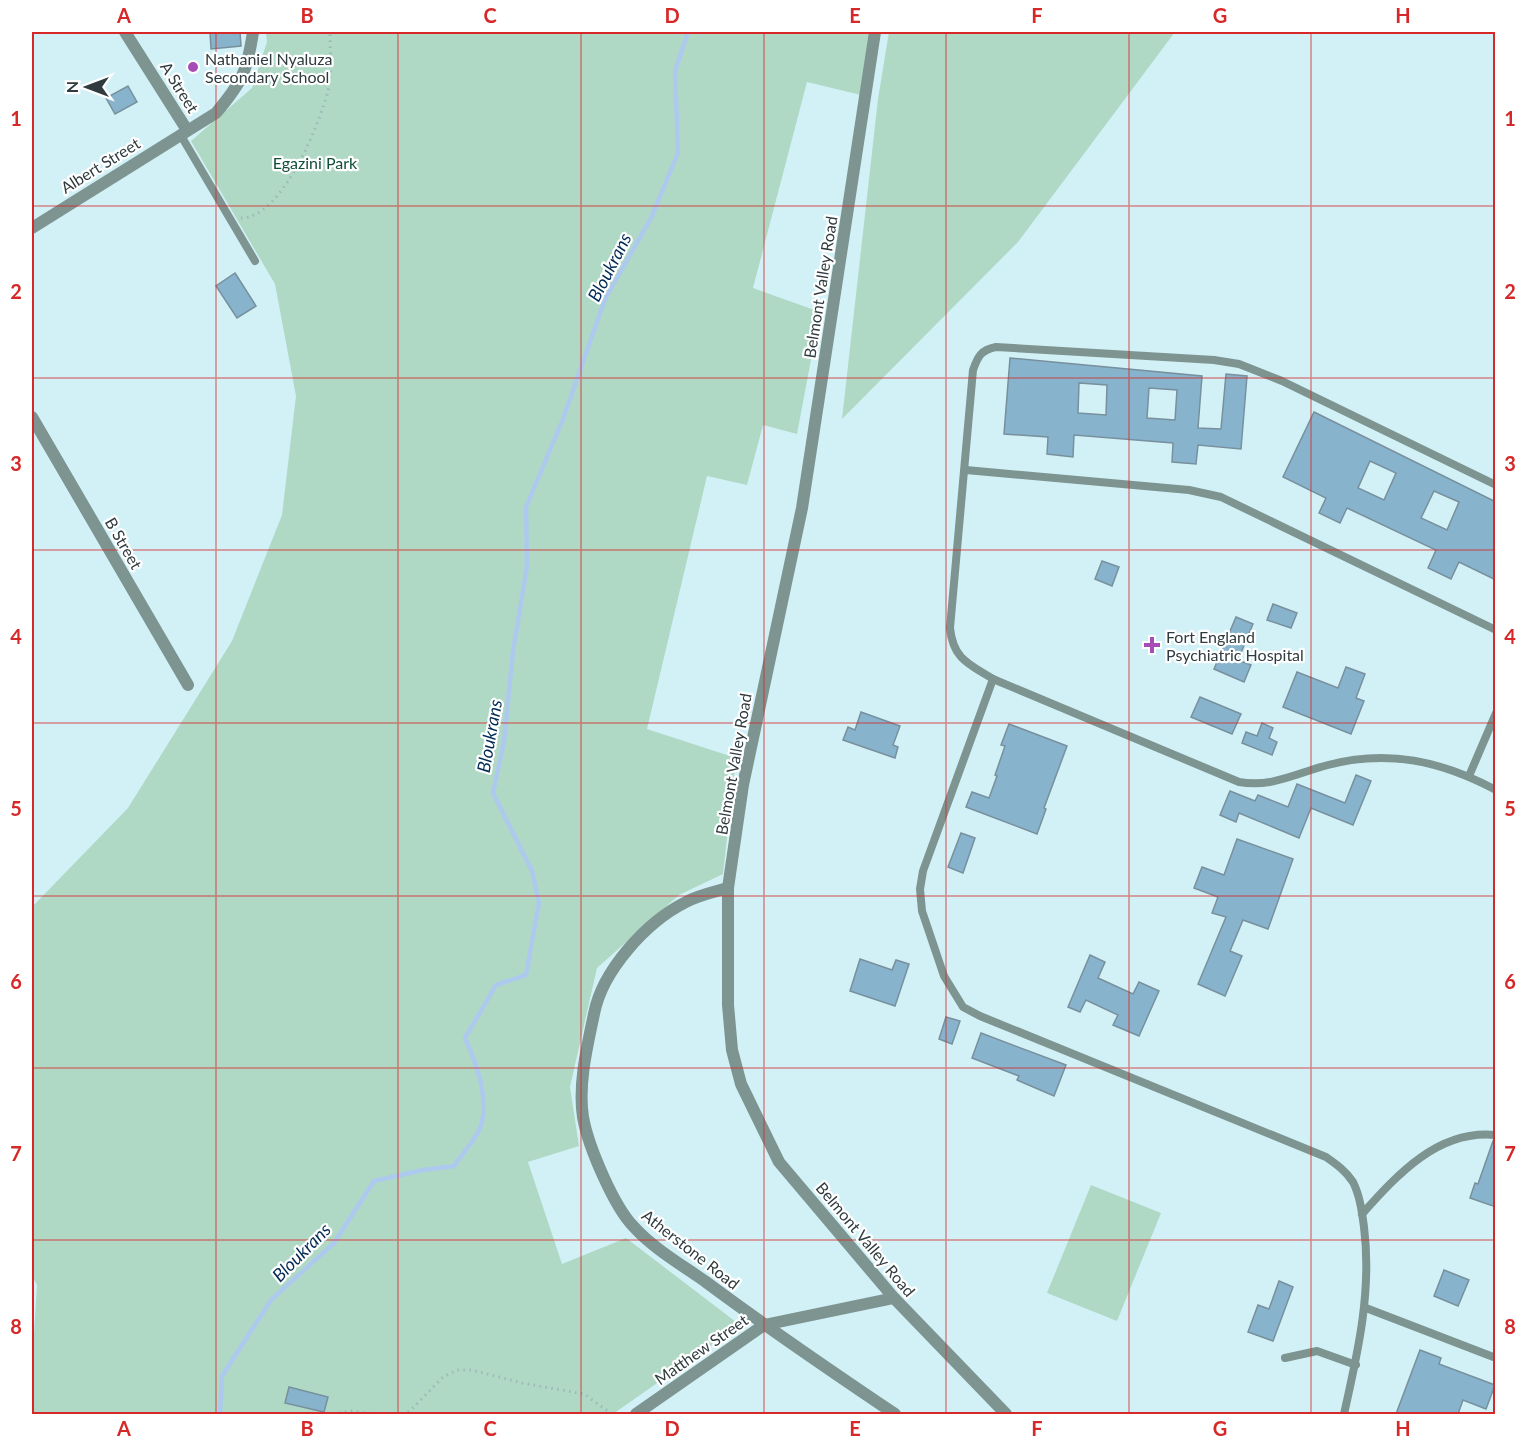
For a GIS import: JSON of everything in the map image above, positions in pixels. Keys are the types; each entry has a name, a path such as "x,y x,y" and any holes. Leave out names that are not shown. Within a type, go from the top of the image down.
{"street":[{"name":"A Street","path":"125,32 184,132"},
{"name":"Albert Street","path":"32,228 216,113 238,86 248,64 253,32"},
{"name":"Belmont Valley Road","path":"875,32 802,507 743,785 729,888 728,1005 732,1050 741,1084 779,1162 894,1298 1006,1414"},
{"name":"B Street","path":"32,417 188,685"},
{"name":"Atherstone Road","path":"729,888 684,903 657,923 617,962 603,982 594,1011 581,1099 584,1119 617,1206 634,1228 764,1325 895,1414"},
{"name":"Matthew Street","path":"636,1414 764,1325 894,1298"}],"lane":[{"path":"184,132 255,261"},
{"path":"1496,485 1282,381 1239,364 1214,360 996,347 985,349 977,356 973,370 966,470 952,594 952,642 965,661 993,679 1239,782 1269,784 1328,765 1378,756 1398,757 1469,776 1496,790"},
{"path":"966,470 1189,490 1221,497 1496,630"},
{"path":"993,679 922,872 920,889 922,911 952,993 963,1007 998,1025 1165,1089 1326,1157 1344,1170 1353,1182 1362,1214 1367,1251 1366,1308 1344,1414"},
{"path":"1469,776 1496,713"},
{"path":"1362,1214 1405,1169 1429,1151 1462,1136 1496,1135"},
{"path":"1366,1308 1496,1358"},
{"path":"1285,1358 1317,1351 1356,1365"}],"path":[{"path":"230,218 248,218 273,201 301,160 328,90 330,32"},
{"path":"402,1414 421,1401 443,1377 457,1370 464,1370 584,1394 612,1414"},
{"path":"333,1414 351,1411 376,1414"}],"green space":[{"name":"Egazini Park","path":"266,32 871,32 861,95 807,82 753,288 820,312 797,434 763,425 747,485 707,476 647,729 736,758 723,874 679,895 597,968 570,1087 579,1146 528,1162 562,1264 626,1238 740,1325 613,1414 32,1414 32,1367 37,1285 32,1276 32,907 128,808 232,641 282,515 296,396 275,284 191,141 252,88 267,42"},
{"path":"889,32 1175,32 1018,242 842,419 878,99"},
{"path":"1091,1185 1161,1213 1117,1321 1047,1293"}],"building":[{"path":"210,32 240,32 241,46 211,49"},
{"path":"128,86 137,102 115,114 106,98"},
{"path":"235,273 256,306 237,318 216,286"},
{"path":"1010,358 1202,376 1198,428 1221,429 1226,374 1247,376 1241,449 1198,445 1196,464 1172,462 1173,443 1074,435 1073,457 1047,454 1048,437 1004,434","holes":["1079,383 1107,385 1106,415 1078,413","1149,388 1177,390 1175,420 1147,418"]},
{"path":"1314,412 1496,502 1496,580 1459,562 1451,579 1428,568 1436,550 1347,508 1340,523 1319,513 1326,498 1283,477","holes":["1370,461 1396,473 1384,500 1358,488","1434,491 1459,502 1447,530 1421,518"]},
{"path":"1102,561 1119,567 1112,586 1095,579"},
{"path":"1273,604 1297,613 1291,628 1267,620"},
{"path":"1236,617 1253,624 1238,660 1251,665 1244,682 1214,669"},
{"path":"1346,667 1365,674 1356,698 1364,701 1351,734 1283,707 1297,672 1338,688"},
{"path":"1200,697 1241,714 1232,734 1191,717"},
{"path":"861,712 900,726 893,745 898,747 895,758 843,740 848,727 855,730"},
{"path":"1262,723 1273,728 1269,738 1277,742 1272,755 1242,743 1246,732 1257,736"},
{"path":"1009,724 1067,746 1037,834 966,807 972,792 989,798 1005,746 1001,745"},
{"path":"1356,775 1371,781 1353,825 1311,808 1299,838 1239,813 1236,822 1220,815 1230,791 1255,801 1258,795 1288,807 1297,784 1345,803"},
{"path":"961,833 975,838 963,873 948,867"},
{"path":"1237,839 1293,859 1268,929 1243,920 1230,951 1242,956 1225,996 1198,984 1226,917 1212,913 1218,897 1194,888 1202,867 1224,875"},
{"path":"1090,955 1105,962 1098,978 1133,994 1139,982 1159,991 1139,1036 1113,1025 1118,1015 1086,1000 1080,1012 1068,1007"},
{"path":"860,959 892,970 896,960 909,964 895,1006 850,991"},
{"path":"946,1017 960,1021 952,1044 939,1039"},
{"path":"981,1033 1066,1065 1054,1096 1017,1080 1019,1076 972,1058"},
{"path":"1493,1141 1496,1141 1496,1207 1470,1198 1475,1183 1478,1184"},
{"path":"1444,1270 1469,1280 1458,1306 1434,1296"},
{"path":"1279,1281 1293,1287 1273,1341 1248,1332 1258,1305 1269,1309"},
{"path":"1420,1350 1441,1358 1439,1364 1495,1385 1486,1409 1463,1400 1458,1414 1396,1414"},
{"path":"289,1387 328,1397 324,1412 285,1403"}],"waterway":[{"name":"Bloukrans","path":"220,1414 222,1376 271,1300 334,1243 374,1181 454,1166 474,1139 482,1122 482,1090 477,1068 465,1038 496,985 526,975 539,903 532,871 493,793 504,741 513,651 527,566 526,507 563,419 605,299 651,218 678,153 675,71 688,32"}],"place":[{"name":"Nathaniel Nyaluza Secondary School","path":"193,67"},
{"name":"Fort England Psychiatric Hospital","path":"1152,645"}]}
